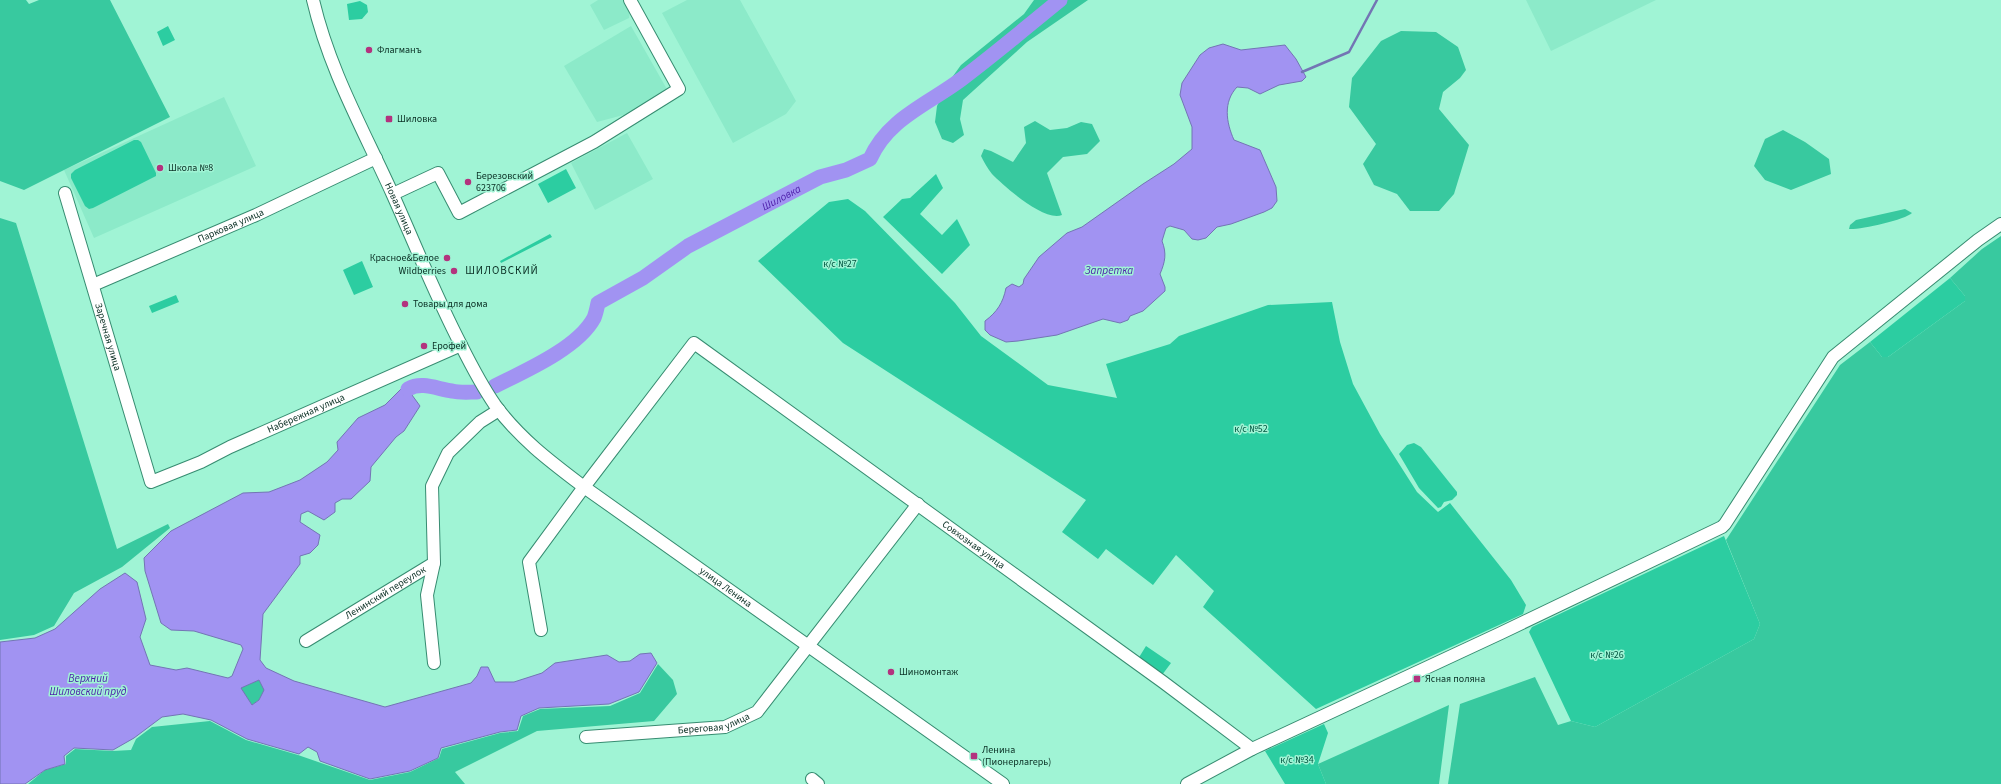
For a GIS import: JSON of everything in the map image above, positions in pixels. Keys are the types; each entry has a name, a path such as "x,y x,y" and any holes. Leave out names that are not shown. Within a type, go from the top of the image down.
{"street":[{"name":"Новая улица","path":"313,0 321,33 334,70 372,161 393,194 426,273 472,367"},
{"path":"393,194 438,173 459,214 594,142 679,89 630,0"},
{"name":"Парковая улица","path":"92,285 256,215 372,161"},
{"name":"Заречная улица","path":"65,192 106,335 151,482"},
{"path":"1187,784 1252,749 1501,633 1722,527 1726,524 1833,356 1978,240 2001,224"},
{"name":"Совхозная улица","path":"584,487 694,343 918,504 1252,749"},
{"name":"Набережная улица","path":"151,482 201,462 230,447 461,345"},
{"name":"улица Ленина","path":"472,367 497,407 517,432 536,451 584,487 1003,784"},
{"name":"Ленинский переулок","path":"306,641 434,563 432,486 448,453 497,407"},
{"path":"541,630 530,562 584,487"},
{"name":"Береговая улица","path":"586,737 725,727 757,712 918,504"},
{"path":"434,563 427,595 434,663"}],"shaded area":[{"path":"0,0 26,0 29,4 39,0 110,0 170,117 24,190 0,181"},
{"path":"598,0 624,0 630,10 629,18 604,30 590,5"},
{"path":"687,0 740,0 796,101 786,114 733,143 662,13"},
{"path":"1034,0 1088,0 1027,42 963,100 960,119 964,135 953,143 942,139 935,122 937,106 948,83 961,65 1024,14"},
{"path":"1526,0 1656,0 1551,51"},
{"path":"631,26 668,91 631,113 597,122 564,66"},
{"path":"1401,31 1436,32 1458,47 1466,70 1460,78 1443,92 1439,109 1469,145 1454,194 1439,211 1410,211 1397,194 1374,185 1363,164 1376,144 1349,107 1352,78 1381,41"},
{"name":"Школа №8","path":"224,97 256,166 94,238 64,170"},
{"path":"1035,121 1050,130 1067,128 1081,122 1092,124 1100,141 1087,154 1063,157 1047,173 1062,215 1054,216 1035,209 1015,195 992,174 981,156 984,149 1013,162 1026,143 1024,127"},
{"path":"1783,130 1805,142 1829,159 1831,174 1791,190 1765,180 1754,166 1765,139"},
{"path":"627,133 653,179 595,210 571,163"},
{"path":"1905,209 1912,213 1901,219 1862,228 1849,229 1850,225 1856,220"},
{"path":"0,218 16,223 117,549 168,524 170,528 122,567 74,593 54,626 34,635 0,640"},
{"path":"2001,236 2001,784 1448,784 1460,704 1535,677 1558,725 1571,721 1595,727 1754,639 1760,624 1726,540 1840,365 1870,342 1882,357 1888,357 1965,301 1965,296 1950,278 1982,249"},
{"path":"658,664 673,680 677,694 654,721 537,731 455,772 465,784 28,784 45,770 66,764 66,756 75,749 113,751 131,750 136,739 152,727 210,721 246,740 298,755 370,780 410,772 439,758 442,749 500,733 518,731 523,716 540,709 610,706 640,693"},
{"path":"259,680 265,690 259,700 252,705 240,688"},
{"path":"1449,705 1439,784 1326,784 1318,764"}],"green space":[{"path":"360,1 367,5 368,12 362,19 349,20 347,4"},
{"path":"168,26 175,40 163,46 157,32"},
{"path":"134,140 141,142 156,173 156,176 89,209 85,206 71,178 71,174 75,170"},
{"path":"566,169 576,188 548,203 538,184"},
{"path":"936,174 943,188 920,214 942,235 957,219 970,245 942,274 883,217 902,199 910,198"},
{"name":"к/с №52","path":"848,199 865,211 955,303 981,336 1048,385 1117,398 1106,364 1170,344 1179,336 1268,305 1332,302 1340,342 1353,384 1380,434 1417,492 1438,512 1450,503 1511,580 1526,605 1523,614 1316,709 1203,607 1214,591 1176,555 1153,585 1106,549 1098,559 1062,532 1086,500 843,343 758,261 829,202"},
{"path":"550,234 552,237 501,263 500,261"},
{"path":"362,261 373,287 354,295 343,270"},
{"path":"1950,278 1965,296 1965,301 1888,357 1882,357 1870,342"},
{"path":"176,295 179,302 152,313 149,306"},
{"path":"1414,443 1421,447 1457,492 1457,495 1452,500 1444,502 1441,507 1438,508 1419,488 1399,454 1407,445"},
{"name":"к/с №26","path":"1724,536 1760,624 1754,639 1595,727 1571,721 1529,632 1532,627"},
{"path":"1146,646 1171,663 1162,675 1138,659"},
{"name":"к/с №34","path":"1324,724 1328,733 1318,764 1326,784 1285,784 1265,751"}],"water":[{"name":"Запретка","path":"1223,44 1241,50 1285,45 1296,59 1306,77 1302,81 1279,85 1260,94 1248,88 1237,87 1228,106 1227,112 1229,126 1234,140 1260,150 1276,187 1277,201 1272,208 1231,224 1217,227 1206,238 1198,240 1192,239 1184,230 1170,226 1166,228 1162,241 1165,258 1160,274 1165,291 1143,311 1130,316 1128,320 1120,323 1103,319 1057,335 1018,341 1006,342 990,335 985,330 985,321 999,307 1006,288 1012,284 1019,287 1023,284 1024,279 1039,257 1067,233 1082,227 1174,164 1192,149 1192,127 1180,95 1182,83 1200,55 1209,48"},
{"name":"Верхний Шиловский пруд","path":"421,380 427,386 416,389 412,395 420,406 404,431 396,437 371,467 370,481 351,499 342,499 335,503 335,512 324,520 308,511 301,514 300,522 320,535 318,545 310,553 300,556 300,564 263,614 260,660 266,668 294,681 385,707 471,683 477,676 481,667 488,667 495,682 514,682 542,673 555,663 607,655 619,662 630,661 640,654 651,653 657,663 639,692 609,704 539,708 521,716 517,730 500,732 441,748 438,758 410,771 370,779 320,761 317,752 308,747 299,754 247,739 211,720 183,714 162,717 134,738 113,750 74,748 64,756 65,764 45,770 25,784 0,784 0,642 35,638 55,629 100,589 125,573 137,582 146,619 140,637 150,665 176,670 187,668 228,678 232,676 243,649 241,645 194,631 171,630 161,623 145,571 144,558 171,531 243,493 269,492 300,480 327,462 338,450 337,442 358,418 385,405 403,387","holes":["259,680 264,690 259,700 252,705 241,688"]}],"waterway":[{"name":"Шиловка","path":"495,386 550,358 564,349 586,329 594,318 598,303 643,278 688,246 820,177 846,170 870,159 887,133 898,122 963,78 1060,0"},
{"path":"1302,72 1349,52 1377,0"},
{"name":"Шиловка","path":"408,389 419,386 430,386 458,392 477,392"}],"place":[{"name":"Флагманъ","path":"369,50"},
{"name":"Шиловка","path":"389,119"},
{"name":"Школа №8","path":"160,168"},
{"name":"Березовский 623706","path":"468,182"},
{"name":"Красное&Белое","path":"447,258"},
{"name":"Wildberries","path":"454,271"},
{"name":"Товары для дома","path":"405,304"},
{"name":"Ерофей","path":"424,346"},
{"name":"Шиномонтаж","path":"891,672"},
{"name":"Ясная поляна","path":"1417,679"},
{"name":"Ленина (Пионерлагерь)","path":"974,756"}],"district":[{"name":"ШИЛОВСКИЙ","path":"502,270"}],"park label":[{"name":"к/с №27","path":"840,264"}]}
